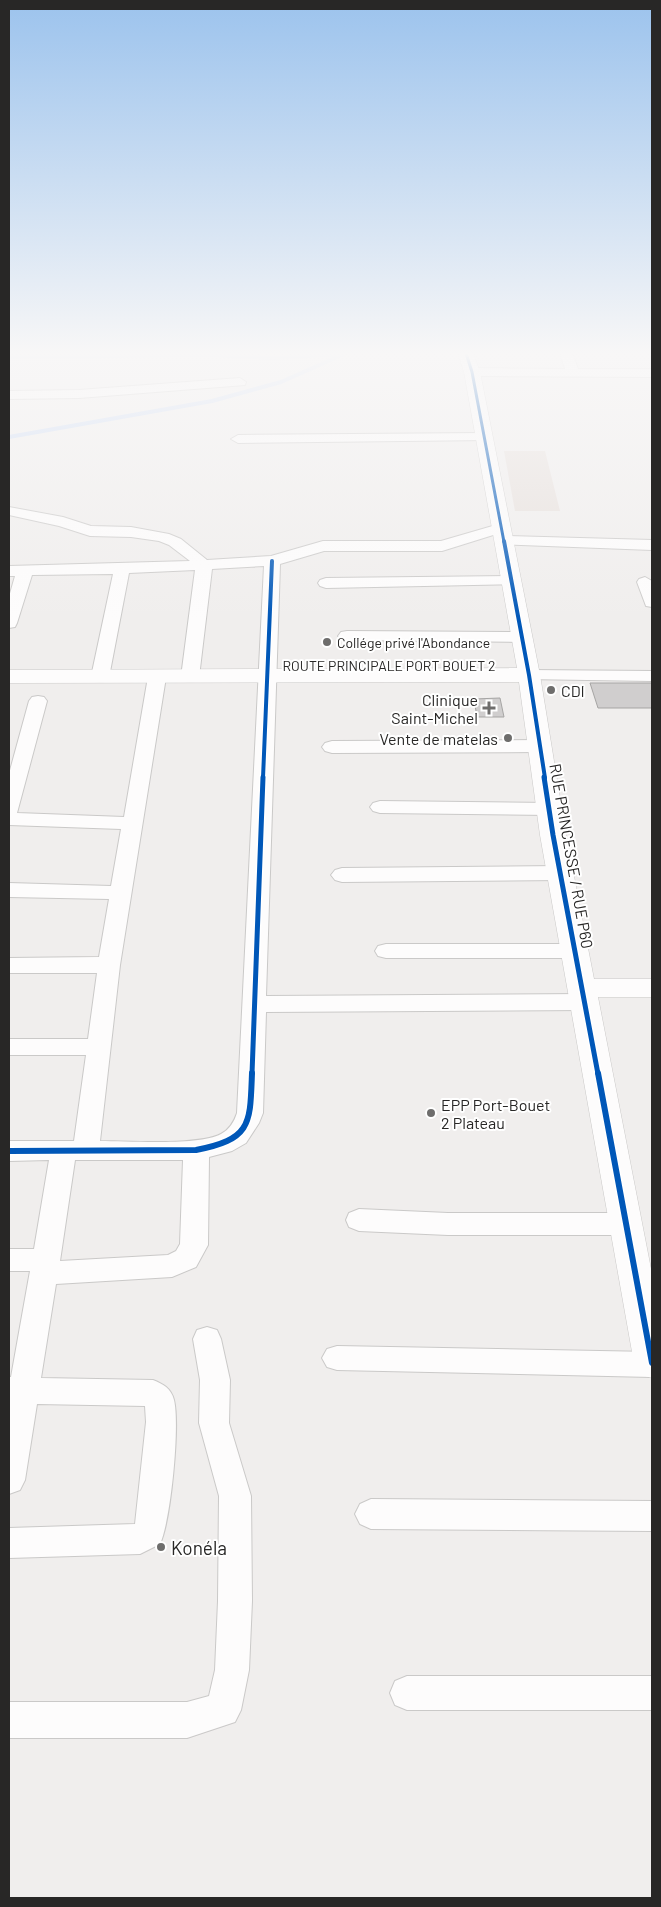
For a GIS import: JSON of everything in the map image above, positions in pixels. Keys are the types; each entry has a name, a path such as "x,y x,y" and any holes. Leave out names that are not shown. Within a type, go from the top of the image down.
{"street":[{"name":"RUE PRINCESSE / RUE P60","path":"485,442 529,675 575,951 652,1364"},
{"path":"9,511 63,522 90,531 131,532 163,537 183,548 204,566"},
{"path":"9,623 17,571 204,566 272,561 324,546 442,546 503,535 652,545"},
{"path":"9,1151 196,1150 234,1140 247,1125 250,1113 272,561"},
{"path":"190,677 204,566"},
{"path":"100,677 122,569"},
{"path":"326,583 511,581"},
{"path":"645,582 652,602"},
{"path":"347,636 522,637"},
{"path":"529,675 652,678"},
{"name":"ROUTE PRINCIPALE PORT BOUET 2","path":"9,677 529,675"},
{"path":"9,1480 16,1390 99,1047 109,965 157,677"},
{"path":"9,810 38,701"},
{"path":"332,748 540,746"},
{"path":"380,807 550,809"},
{"path":"9,819 132,823"},
{"path":"342,875 561,873"},
{"path":"9,890 121,893"},
{"path":"386,951 575,951"},
{"path":"9,965 109,965"},
{"path":"254,1004 583,995 652,988"},
{"path":"9,1048 99,1047"},
{"path":"9,1260 46,1266 172,1266 186,1259 194,1245 196,1150"},
{"path":"359,1220 458,1224 626,1224"},
{"path":"9,1720 187,1720 223,1710 232,1670 236,1601 235,1496 214,1423 215,1380 207,1339"},
{"path":"337,1358 652,1364"},
{"path":"9,1543 140,1539 148,1533 152,1520 161,1422 158,1399 153,1393 16,1390"},
{"path":"371,1514 652,1516"},
{"path":"406,1693 652,1693"}],"shaded area":[{"path":"504,451 545,451 560,511 515,511"}],"building":[{"path":"590,683 652,683 652,708 598,708"},
{"name":"Clinique Saint-Michel","path":"500,698 504,717 477,717 474,699"}],"cycle path":[{"path":"485,442 529,675 553,835 652,1363"},
{"path":"9,1151 196,1150 223,1144 237,1136 247,1123 250,1113 272,561"}],"place":[{"name":"Collége privé l'Abondance","path":"327,642"},
{"name":"CDI","path":"551,690"},
{"name":"Clinique Saint-Michel","path":"489,708"},
{"name":"Vente de matelas","path":"508,738"},
{"name":"EPP Port-Bouet 2 Plateau","path":"431,1113"},
{"name":"Konéla","path":"161,1547"}]}
